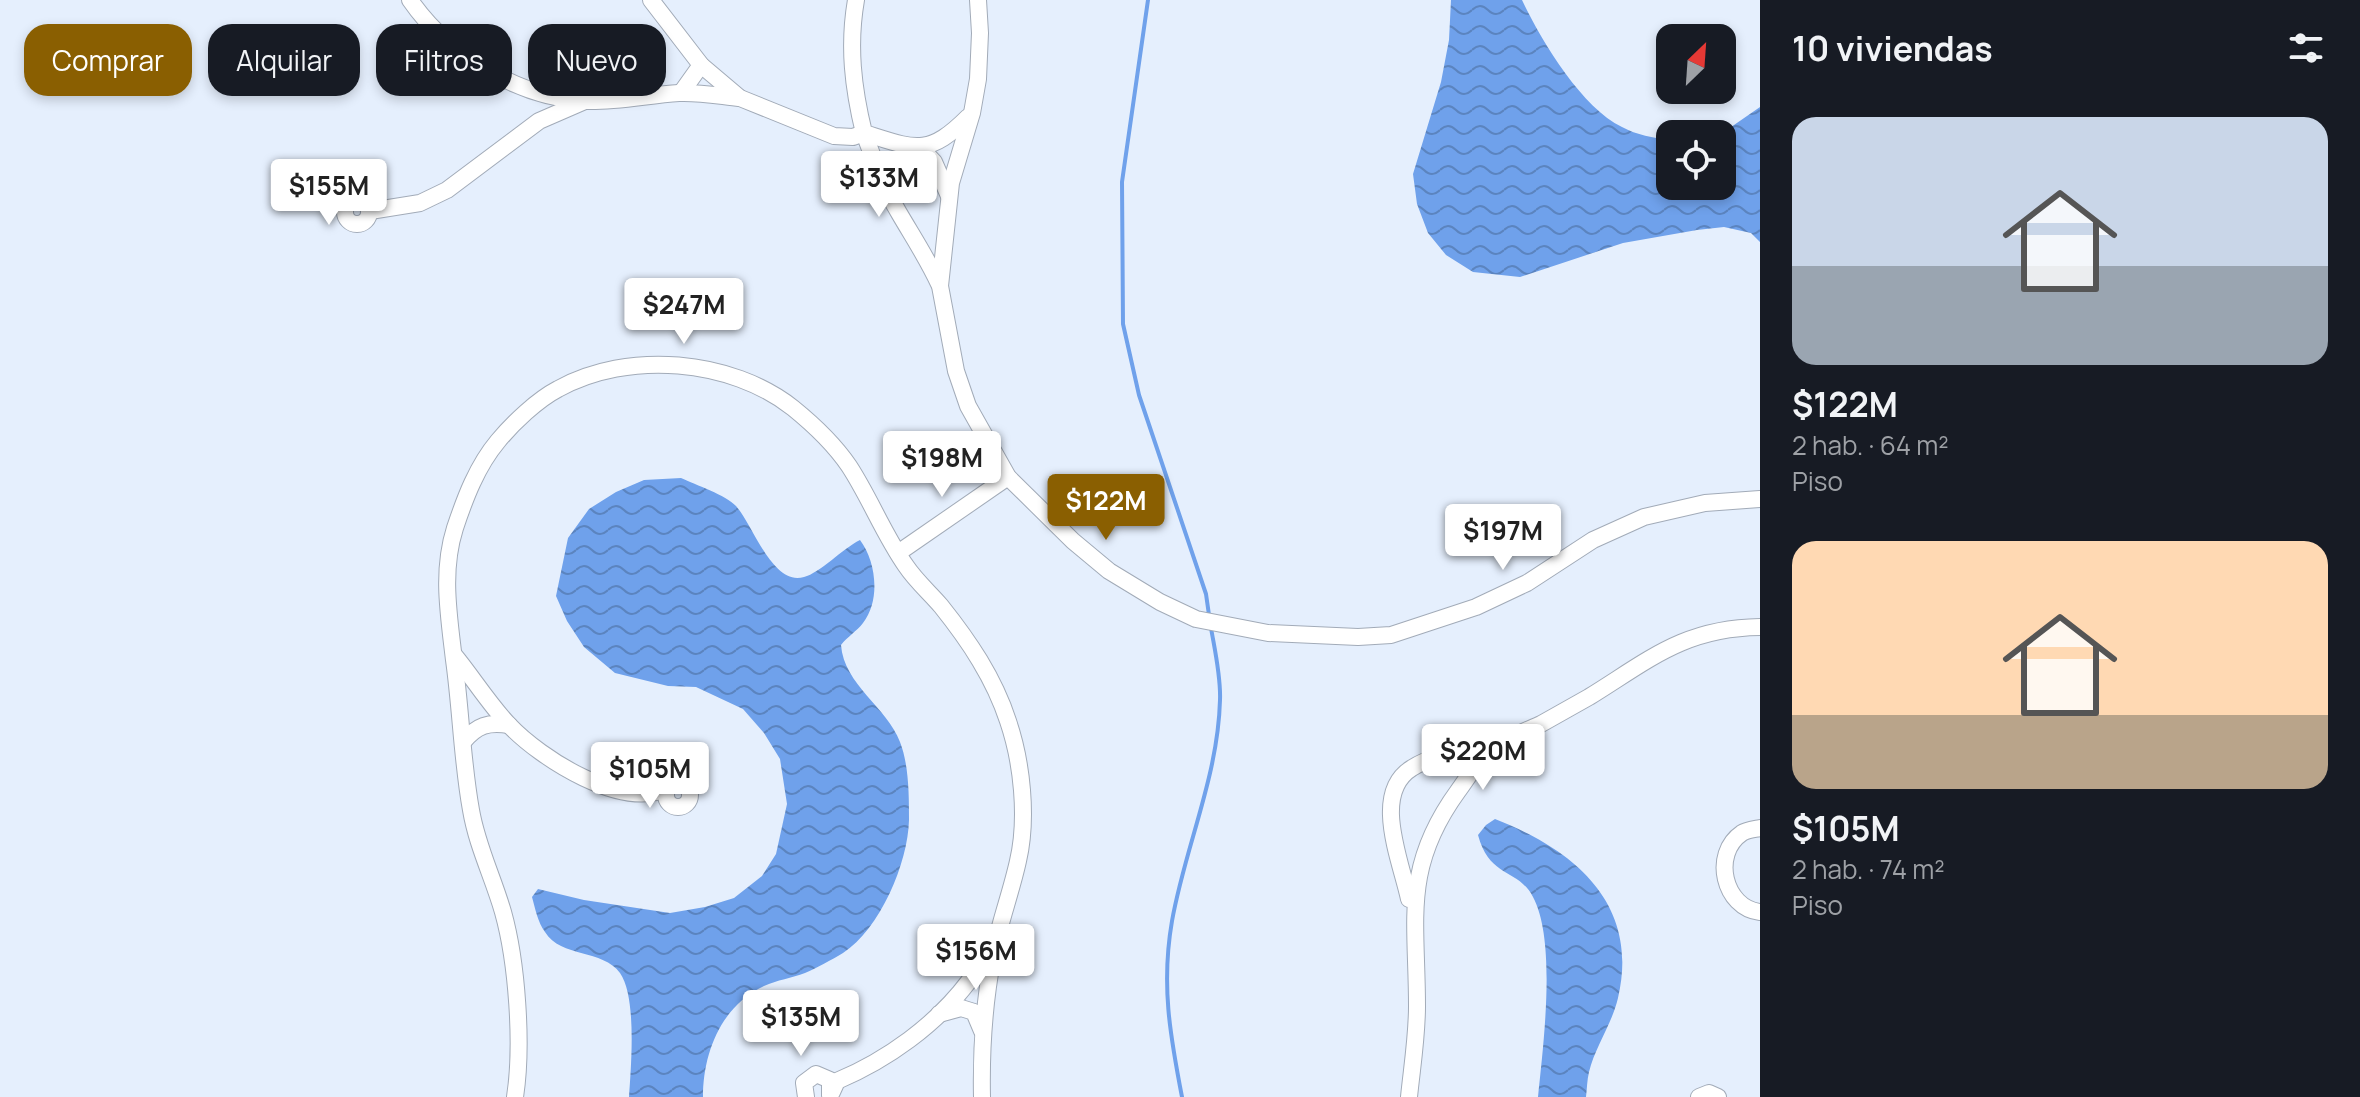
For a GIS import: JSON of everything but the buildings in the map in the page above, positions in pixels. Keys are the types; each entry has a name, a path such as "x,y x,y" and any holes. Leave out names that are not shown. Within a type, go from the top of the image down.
{"street":[{"path":"410,0 423,19 459,51 500,78 528,88"},
{"path":"651,0 701,65 740,98"},
{"path":"856,0 851,25 851,60 864,133 897,211 927,257 940,286 956,371 968,406 1008,477 1073,541 1109,571 1160,602 1196,619 1268,633 1358,637 1391,635 1476,607 1527,583 1593,540 1644,517 1705,503 1760,499"},
{"path":"940,286 949,196 972,113 980,48 978,0"},
{"path":"681,93 701,65"},
{"path":"559,96 586,101 681,93 740,98 834,136 853,137 864,133 913,146 934,162 949,196"},
{"path":"539,96 542,112 539,121"},
{"path":"370,211 420,203 447,190 539,121 586,101"},
{"path":"913,146 942,140 972,113"},
{"path":"890,194 913,146"},
{"path":"515,1097 517,1046 512,953 504,915 482,855 471,812 448,614 447,569 453,533 468,492 500,438 557,389 621,368 661,363 704,369 753,383 791,406 824,435 848,465 907,567 967,639 1009,722 1019,768 1022,811 1019,856 984,1007 982,1097"},
{"path":"898,553 1008,477"},
{"path":"1409,1097 1417,1009 1415,888 1424,851 1440,816 1484,756 1508,739 1576,704 1663,649 1722,630 1760,627"},
{"path":"454,654 509,725 555,763 617,789 665,795"},
{"path":"463,742 479,726 495,723 509,725"},
{"path":"1414,925 1389,811 1391,793 1399,778 1412,768 1508,739"},
{"path":"1760,828 1742,832 1730,846 1724,865 1726,884 1735,899 1751,911 1760,912"},
{"path":"806,1097 803,1090 806,1079 816,1074 831,1087 868,1068 904,1044 939,1014 969,981 999,932"},
{"path":"939,1014 961,1008 974,1012 983,1032"},
{"path":"1699,1097 1709,1093 1718,1097"}],"water":[{"path":"1451,0 1522,0 1551,52 1577,89 1607,117 1628,130 1656,138 1656,200 1736,200 1736,124 1760,107 1760,242 1751,233 1724,227 1697,230 1623,243 1520,277 1473,272 1446,255 1428,233 1417,204 1413,174 1441,82 1449,40"},
{"path":"681,478 718,494 736,506 773,564 793,578 810,575 860,540 873,569 874,592 869,614 841,645 850,672 894,729 900,742 907,770 909,820 903,856 890,894 869,928 843,953 805,973 764,986 736,1006 717,1032 711,1048 703,1097 629,1097 631,1015 620,973 603,960 552,940 540,924 532,897 538,889 584,900 670,913 734,898 762,876 776,854 787,804 780,759 764,733 743,709 696,687 668,686 615,673 584,647 556,596 568,538 589,509 616,492 644,480"},
{"path":"1495,819 1551,847 1575,864 1595,885 1610,908 1619,935 1622,965 1618,998 1588,1075 1586,1097 1538,1097 1546,995 1545,940 1540,916 1527,888 1497,866 1483,849 1478,835"}],"waterway":[{"path":"1148,0 1122,182 1123,324 1139,395 1206,594 1209,615"},
{"path":"1182,1097 1171,1031 1167,966 1178,893 1218,729 1220,682 1211,628"}]}
